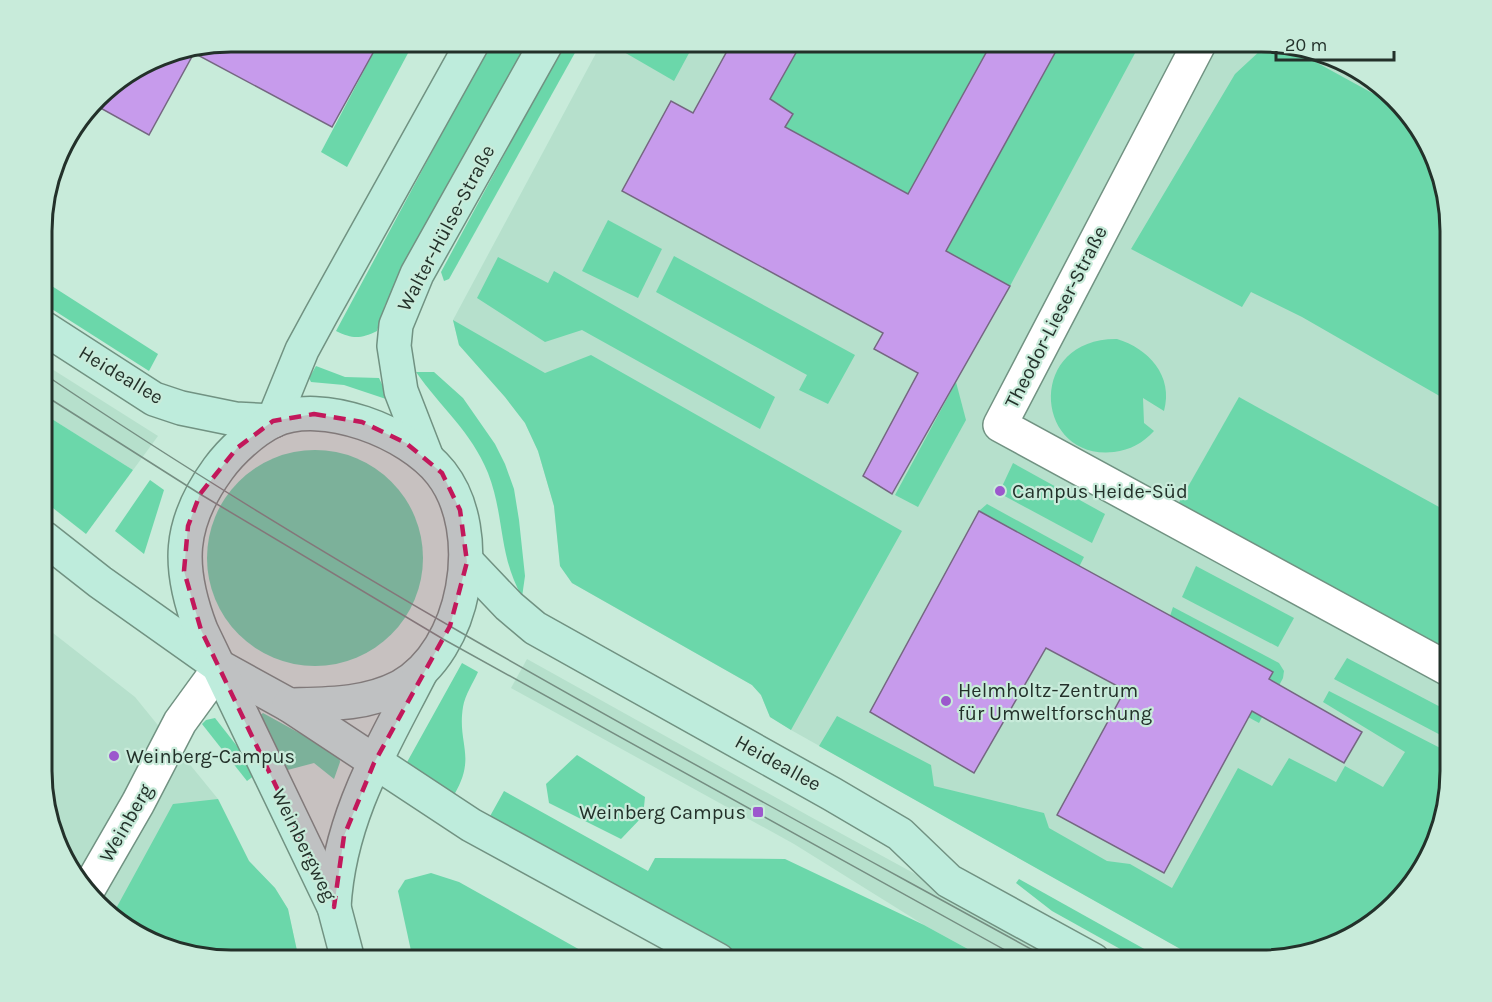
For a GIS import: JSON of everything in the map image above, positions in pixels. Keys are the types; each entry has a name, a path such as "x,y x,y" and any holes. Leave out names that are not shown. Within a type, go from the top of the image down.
{"main road":[{"path":"273,421 302,350 467,53"},
{"name":"Walter-Hülse-Straße","path":"427,458 401,392 394,346 396,325 417,274 541,53"},
{"name":"Heideallee","path":"53,334 154,399 181,408 236,419 273,421"},
{"path":"273,421 314,414 336,416 386,433 427,458 442,474 460,510 467,562 460,598 450,626 422,671 374,763 344,836 334,907"},
{"name":"Weinbergweg","path":"273,421 237,448 221,464 200,494 188,526 184,571 188,598 284,807 334,907 345,950"},
{"path":"53,545 100,582 220,667 289,705 374,763 526,857 699,950"},
{"name":"Heideallee","path":"467,562 509,606 536,628 842,799 900,834 949,881 1073,949"},
{"path":"289,705 339,703 381,695 402,686 422,671"}],"street":[{"name":"Theodor-Lieser-Straße","path":"1194,53 1000,425 1439,664"},
{"name":"Weinberg","path":"92,882 138,803 180,722 220,667"}],"highlighted area":[{"path":"314,414 362,422 406,443 442,473 460,510 467,562 450,626 374,763 344,836 334,907 201,630 184,571 188,526 200,494 237,448 273,421"}],"shaded area":[{"name":"Campus Heide-Süd","path":"596,53 1272,53 1318,62 1339,71 1378,97 1402,123 1426,163 1438,208 1439,782 1430,828 1421,849 1409,870 1387,897 1350,925 1329,936 1284,948 1181,949 791,730 770,717 761,695 752,685 572,583 560,566 554,506 538,451 525,423 459,345 453,320"},
{"path":"53,370 158,436 133,470 53,420"},
{"name":"Weinberg-Campus","path":"53,633 135,697 218,799 249,861 275,888 288,909 297,950 232,950 208,948 163,936 132,919 105,897 83,870 66,839 54,794"},
{"path":"527,659 1053,949 968,949 924,925 794,844 511,688"}],"green space":[{"path":"373,53 408,53 347,167 321,152"},
{"path":"485,53 523,53 385,305 377,331 356,337 336,331"},
{"path":"559,53 575,53 449,279 444,281 441,272"},
{"path":"626,53 689,53 674,81"},
{"path":"796,53 986,53 908,194 785,127 792,114 770,99"},
{"path":"1055,53 1135,53 1010,286 946,251"},
{"path":"1258,53 1295,56 1314,61 1378,97 1402,123 1415,142 1426,163 1438,208 1439,396 1302,317 1251,292 1242,307 1131,249 1235,74"},
{"path":"608,220 662,249 638,298 582,271"},
{"path":"674,256 855,355 828,404 799,390 807,375 656,292"},
{"path":"498,257 548,283 554,271 775,397 760,429 582,330 545,342 477,298"},
{"path":"53,287 158,354 149,371 53,310"},
{"path":"453,320 545,373 591,355 902,531 791,730 770,717 761,695 752,685 572,583 560,566 554,506 538,451 525,423 459,345"},
{"path":"1117,339 1139,349 1156,365 1165,386 1164,411 1143,398 1144,423 1154,431 1150,435 1125,450 1114,452 1087,450 1068,438 1056,420 1051,398 1055,377 1066,358 1087,344"},
{"path":"316,366 345,377 379,378 388,397 386,399 344,385 311,382 309,378"},
{"path":"416,372 434,372 463,398 495,444 505,464 514,489 519,520 525,576 522,597 509,566 493,489 481,458 464,432"},
{"path":"956,382 966,420 918,507 895,495"},
{"path":"1239,397 1439,507 1439,647 1177,506"},
{"path":"53,420 133,470 86,534 53,508"},
{"path":"326,450 366,463 384,474 399,489 415,517 423,547 423,569 415,599 399,627 384,642 356,658 336,664 304,666 264,653 246,642 231,627 215,599 209,579 207,547 220,507 231,489 246,474 274,458 294,452"},
{"path":"1013,463 1105,514 1092,543 999,493"},
{"path":"150,480 164,490 144,554 115,531"},
{"path":"987,504 1084,557 1079,567 979,511"},
{"path":"1196,566 1294,618 1278,647 1182,597"},
{"path":"1173,607 1279,663 1284,671 1283,678 1259,723 1248,717 1170,616"},
{"path":"1347,658 1439,706 1439,734 1334,679"},
{"path":"462,663 478,672 463,707 464,770 454,795 406,764"},
{"path":"1329,691 1439,747 1439,782 1436,805 1421,849 1409,870 1387,897 1350,925 1329,936 1284,948 1181,949 819,746 837,716 931,765 934,786 1044,813 1049,828 1107,861 1130,864 1172,888 1238,768 1272,786 1289,758 1336,782 1345,766 1383,787 1405,752 1323,702"},
{"path":"263,713 339,755 340,762 334,779 314,763 280,772 257,718"},
{"path":"215,718 244,755 255,775 247,781 202,724 206,720"},
{"path":"577,755 645,797 643,816 621,839 549,803 546,784"},
{"path":"504,791 648,871 655,858 785,859 924,925 968,949 720,950 489,818"},
{"path":"218,799 249,861 275,888 288,909 297,950 232,950 185,943 153,931 117,907 173,804"},
{"path":"431,873 459,882 580,950 411,950 398,891 405,880"},
{"path":"1019,879 1145,949 1121,949 1052,911 1016,883"}],"building":[{"path":"232,53 373,53 332,127 199,56"},
{"path":"726,53 796,53 770,99 793,114 785,127 908,194 986,53 1055,53 946,251 1010,286 892,494 863,476 918,373 874,349 883,333 622,191 671,101 693,113"},
{"path":"191,58 149,135 102,109 114,97 142,77 163,66"},
{"name":"Helmholtz-Zentrum für Umweltforschung","path":"979,511 1273,672 1269,679 1362,732 1344,763 1252,711 1164,873 1057,815 1125,690 1046,648 974,773 870,712"}],"tram line":[{"path":"53,380 289,531 414,605 668,750 1031,949"},
{"path":"53,401 200,494 443,639 1004,949"}],"place":[{"name":"Campus Heide-Süd","path":"1000,491"},
{"name":"Helmholtz-Zentrum für Umweltforschung","path":"946,701"},
{"name":"Weinberg-Campus","path":"114,756"},
{"name":"Weinberg Campus","path":"758,812"}]}
